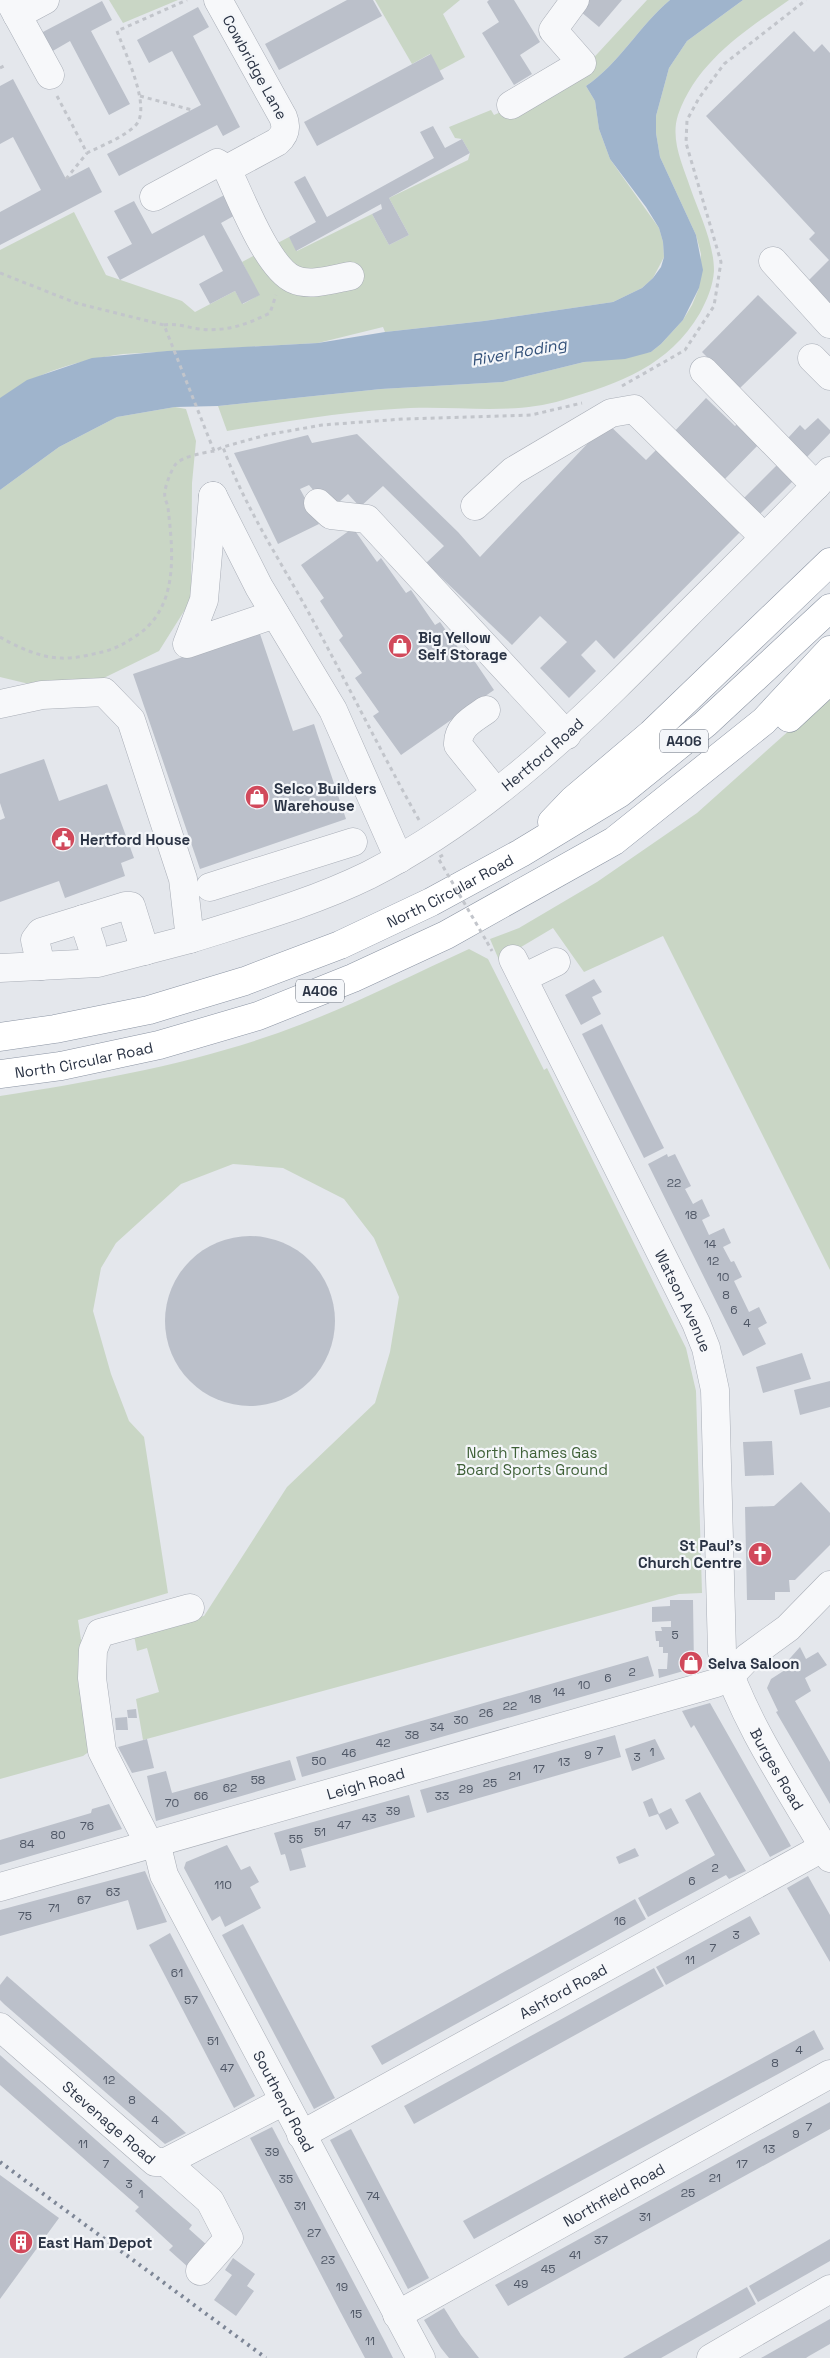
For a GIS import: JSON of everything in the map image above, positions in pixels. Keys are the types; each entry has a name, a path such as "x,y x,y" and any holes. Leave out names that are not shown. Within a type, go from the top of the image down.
{"highway":[{"name":"A406","path":"521,853 573,800 651,734 830,562"},
{"name":"North Circular Road","path":"0,1037 55,1030 149,1010 245,981 340,945 431,902 521,853 620,793 705,724 830,608"},
{"name":"North Circular Road","path":"0,1074 61,1066 159,1046 258,1016 353,978 446,935 614,841 764,720 830,650"},
{"name":"A406","path":"614,841 746,757 830,680"}],"street":[{"path":"45,0 13,8 50,75"},
{"name":"Cowbridge Lane","path":"154,197 217,163 227,169 278,142 284,136 286,125 218,0"},
{"path":"511,105 582,63 553,30 575,0"},
{"path":"227,169 270,256 284,273 292,279 302,282 350,276"},
{"path":"772,260 830,324"},
{"path":"704,371 823,478"},
{"path":"475,506 513,471 611,413 634,409 764,537"},
{"name":"Hertford Road","path":"0,968 98,963 190,939 289,908 367,876 398,859 436,848 496,792 567,735 823,478"},
{"path":"275,614 187,644 204,600 213,496 259,587 333,710 398,859"},
{"path":"318,503 331,515 366,519 567,735"},
{"path":"378,505 422,552 419,577"},
{"path":"0,704 42,695 104,692 131,720 183,879 190,939"},
{"path":"486,710 464,726 458,736 458,745 496,792"},
{"path":"210,887 353,842"},
{"path":"275,868 289,908"},
{"path":"41,966 36,936 41,932 130,906 146,951"},
{"path":"83,919 92,946"},
{"name":"Watson Avenue","path":"556,962 518,968 696,1323 706,1348 715,1390 721,1640 722,1652 730,1676"},
{"path":"730,1676 752,1673 771,1655 788,1628 830,1585"},
{"name":"Southend Road","path":"190,1608 100,1633 93,1650 92,1678 104,1754 152,1843 164,1875 421,2358"},
{"name":"Leigh Road","path":"0,1887 710,1684 730,1676"},
{"name":"Burges Road","path":"730,1676 758,1733 827,1853"},
{"name":"Ashford Road","path":"301,2135 827,1853"},
{"name":"Stevenage Road","path":"0,2027 155,2162 166,2162 284,2101"},
{"name":"Northfield Road","path":"397,2315 830,2074"},
{"path":"166,2162 210,2201 235,2247 200,2271"},
{"path":"711,2358 830,2289"}],"path":[{"path":"66,179 87,153 127,132 136,125 140,117 140,96 116,30 187,0"},
{"path":"619,388 685,350 714,306 720,262 686,143 687,120 699,98 724,64 806,0"},
{"path":"0,68 6,66"},
{"path":"50,75 54,89 87,153"},
{"path":"140,96 192,110"},
{"path":"0,273 76,304 164,325 172,324 199,329 222,330 244,326 270,313 284,273"},
{"path":"164,325 214,451"},
{"path":"0,637 36,653 60,658 110,650 127,642 148,627 162,610 168,594 172,566 168,506 164,496 176,464 223,447 266,435 322,425 403,419 532,415 591,400"},
{"path":"223,447 230,466 354,695 395,778 436,848 438,858 487,942"}],"green space":[{"path":"109,0 178,0 123,23"},
{"path":"375,0 460,0 443,14 465,57 439,71 430,54 412,64"},
{"path":"647,0 670,0 648,21 609,67 586,86 595,101 599,129 610,159 659,228 663,242 664,257 653,278 642,288 613,302 484,321 385,332 383,327 318,343 123,354 89,360 44,374 0,399 0,250 74,212 106,275 182,301 195,312 235,291 243,304 259,295 242,262 289,237 297,251 372,214 389,245 409,235 389,198 468,160 470,153 462,139 455,138 449,127 491,110 494,115 574,79"},
{"path":"743,0 789,0 756,23 710,63 686,96 678,115 676,143 678,152 709,239 714,271 709,293 700,313 674,347 641,370 623,379 584,394 544,405 506,409 387,409 227,431 218,406 381,389 503,382 584,362 651,352 661,344 683,320 692,305 699,288 701,254 696,235 660,157 656,133 656,116 669,68 687,41"},
{"path":"175,407 186,409 196,441 192,483 191,600 159,651 71,694 0,677 0,490 59,447 117,417"},
{"path":"830,694 830,1270 663,936 584,972 553,928 499,960 490,939 519,928 597,882 697,813"},
{"name":"North Thames Gas Board Sports Ground","path":"469,949 488,959 544,1070 547,1068 686,1348 696,1391 702,1593 679,1594 143,1740 136,1699 159,1692 147,1648 137,1651 133,1630 204,1616 287,1487 375,1403 390,1352 399,1297 374,1238 344,1199 283,1168 233,1164 181,1184 116,1243 101,1268 93,1311 111,1374 129,1421 144,1437 168,1593 78,1620 97,1746 83,1756 0,1779 0,1096 140,1071 244,1044 326,1014"}],"water":[{"name":"River Roding","path":"670,0 743,0 687,41 669,68 656,116 656,133 660,157 696,235 703,270 699,288 683,320 651,352 625,359 584,362 503,382 381,389 218,406 175,407 117,417 59,447 0,490 0,398 27,380 92,358 167,351 318,343 385,332 484,321 613,302 642,288 661,267 664,257 663,242 659,228 646,207 610,159 599,129 595,101 586,86 609,67 648,21"}],"building":[{"path":"347,0 373,0 382,16 279,70 265,44"},
{"path":"489,0 514,0 540,42 520,55 532,74 514,85 482,33 499,22 487,2"},
{"path":"580,0 622,0 599,27 574,6"},
{"path":"102,1 112,20 91,31 130,104 109,115 70,41 51,52 41,33"},
{"path":"198,7 209,27 193,36 240,127 223,136 217,125 119,176 107,154 201,105 172,51 149,63 137,40"},
{"path":"794,31 814,52 822,44 830,53 830,314 803,286 829,260 809,239 815,233 706,116"},
{"path":"431,54 444,79 317,146 304,122"},
{"path":"13,79 66,179 89,167 102,192 0,245 0,212 41,190 13,137 0,144 0,86"},
{"path":"433,126 445,148 462,139 470,153 389,198 409,235 389,245 372,214 382,209 381,204 296,251 289,237 316,222 294,182 305,176 327,217 434,158 420,132"},
{"path":"228,193 239,213 221,223 260,295 242,304 235,291 210,304 199,284 223,271 204,235 120,280 107,257 132,244 114,211 134,201 152,234"},
{"path":"758,295 797,333 739,389 702,352"},
{"path":"706,398 735,426 738,423 760,443 722,482 672,434"},
{"path":"818,418 830,430 830,433 807,457 788,438 800,425 805,430"},
{"path":"607,423 646,460 658,448 741,531 614,659 596,640 581,655 596,671 569,698 540,668 567,642 540,616 512,645 426,563 444,546 383,486 360,507 348,494 330,510 309,485 300,489 319,524 278,544 234,453 308,435 312,443 357,434 458,532 480,557"},
{"path":"779,463 795,479 758,516 742,500"},
{"name":"Big Yellow Self Storage","path":"353,528 377,562 381,558 406,593 411,590 435,625 440,622 464,656 469,653 494,690 401,755 373,716 379,712 355,678 362,673 339,640 343,636 320,601 324,598 301,565"},
{"path":"259,631 293,731 314,724 346,819 200,869 133,674"},
{"name":"Hertford House","path":"44,759 59,801 107,784 134,858 121,863 125,876 65,898 59,881 0,902 0,820 5,818 0,803 0,774"},
{"path":"594,979 602,992 592,997 601,1014 581,1025 565,995"},
{"path":"602,1024 664,1148 644,1158 582,1034"},
{"path":"667,1154 668,1157 675,1154 691,1186 685,1189 693,1204 702,1199 710,1216 702,1220 709,1235 724,1228 731,1243 723,1247 731,1262 734,1261 742,1277 734,1281 749,1312 759,1307 767,1323 758,1328 766,1344 743,1356 648,1164"},
{"path":"242,1236 258,1236 283,1242 304,1255 316,1267 329,1288 335,1321 329,1354 316,1375 304,1387 283,1400 258,1406 242,1406 217,1400 196,1387 184,1375 171,1354 165,1329 165,1313 171,1288 184,1267 196,1255 217,1242"},
{"path":"802,1353 811,1379 763,1393 756,1367"},
{"path":"830,1381 830,1407 800,1415 794,1390"},
{"path":"772,1441 774,1475 745,1476 743,1442"},
{"path":"801,1482 830,1513 830,1545 795,1580 789,1580 790,1592 775,1592 775,1600 747,1600 745,1507 774,1506"},
{"path":"670,1600 693,1600 694,1668 659,1678 658,1669 667,1669 668,1653 663,1653 663,1647 659,1647 655,1631 662,1631 661,1627 671,1627 671,1621 652,1622 652,1607 670,1606"},
{"path":"800,1647 806,1659 818,1652 827,1665 805,1678 811,1691 795,1701 830,1762 830,1804 776,1712 778,1711 767,1688 771,1679 785,1670 783,1666"},
{"path":"648,1656 654,1676 302,1777 296,1757"},
{"path":"710,1703 791,1846 770,1857 694,1725 691,1728 682,1711"},
{"path":"136,1709 137,1718 128,1718 127,1710"},
{"path":"127,1717 128,1730 116,1730 115,1718"},
{"path":"615,1735 621,1757 427,1813 420,1790"},
{"path":"147,1739 154,1768 132,1773 118,1747"},
{"path":"655,1739 665,1759 632,1771 625,1749"},
{"path":"290,1760 296,1780 156,1821 147,1776 166,1771 172,1793"},
{"path":"700,1792 746,1871 729,1879 726,1875 648,1917 638,1898 715,1855 685,1800"},
{"path":"409,1795 415,1817 301,1849 306,1867 290,1871 285,1854 281,1855 274,1833"},
{"path":"652,1798 659,1814 671,1808 679,1823 666,1830 658,1814 649,1817 643,1802"},
{"path":"109,1804 122,1829 0,1865 0,1840 91,1813 92,1809"},
{"path":"227,1845 241,1870 250,1866 259,1882 250,1887 261,1908 225,1927 220,1916 212,1921 184,1868 186,1862"},
{"path":"635,1848 639,1856 619,1864 616,1857"},
{"path":"145,1871 167,1922 137,1930 128,1900 0,1936 0,1910"},
{"path":"808,1876 830,1915 830,1962 787,1888"},
{"path":"635,1899 646,1919 382,2065 371,2046"},
{"path":"750,1916 760,1934 666,1985 656,1967"},
{"path":"243,1924 335,2098 314,2109 222,1935"},
{"path":"170,1933 255,2096 234,2108 149,1945"},
{"path":"654,1968 664,1986 414,2124 404,2106"},
{"path":"7,1976 186,2133 165,2144 4,2004 0,2000 0,1985"},
{"path":"814,2030 824,2049 474,2239 463,2221"},
{"path":"0,2055 192,2225 189,2229 208,2246 188,2267 169,2250 173,2246 135,2211 139,2207 0,2085"},
{"path":"830,2102 830,2129 508,2306 495,2285"},
{"path":"272,2127 393,2358 365,2358 341,2313 250,2138"},
{"path":"351,2129 429,2278 408,2289 330,2140"},
{"name":"East Ham Depot","path":"0,2175 59,2218 0,2299"},
{"path":"830,2239 830,2261 758,2302 749,2286"},
{"path":"233,2258 255,2274 247,2286 254,2291 236,2316 214,2300 232,2275 225,2270"},
{"path":"747,2287 756,2304 744,2311 661,2358 623,2358"},
{"path":"444,2308 461,2335 479,2358 449,2358 441,2348 424,2320"},
{"path":"830,2319 830,2344 806,2358 761,2358"}],"railway":[{"path":"0,2162 266,2358"}],"place":[{"name":"Big Yellow Self Storage","path":"400,646"},
{"name":"Selco Builders Warehouse","path":"257,797"},
{"name":"Hertford House","path":"63,839"},
{"name":"St Paul's Church Centre","path":"760,1554"},
{"name":"Selva Saloon","path":"691,1663"},
{"name":"East Ham Depot","path":"21,2242"}]}
